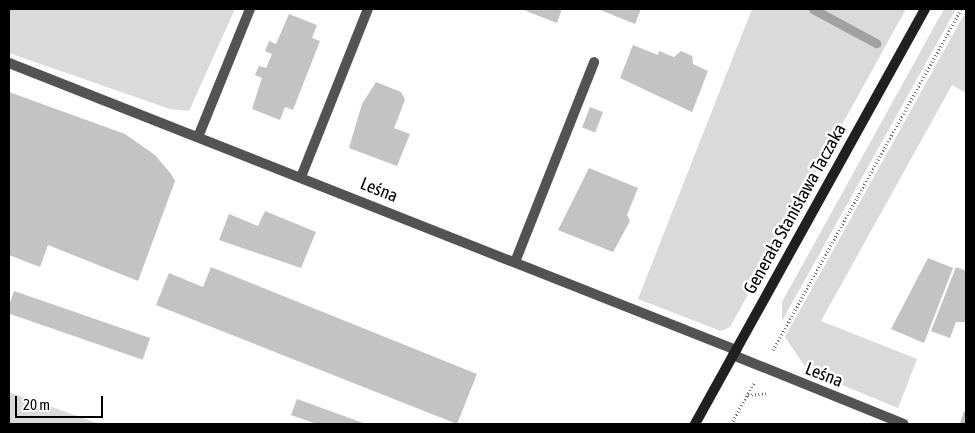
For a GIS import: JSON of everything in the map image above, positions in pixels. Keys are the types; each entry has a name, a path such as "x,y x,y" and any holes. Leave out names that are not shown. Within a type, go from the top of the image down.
{"street":[{"path":"198,137 250,9"},
{"path":"301,177 368,9"},
{"name":"Generała Stanisława Taczaka","path":"695,424 925,9"},
{"path":"515,262 594,62"},
{"name":"Leśna","path":"9,63 515,262 735,352 762,369 904,424"}],"path":[{"path":"731,424 961,9"}],"shaded area":[{"path":"9,9 235,9 189,111 170,109 9,53"},
{"path":"752,9 906,9 730,327 721,331 638,299"},
{"path":"944,9 956,9 782,321 782,302"},
{"path":"966,11 966,93 952,85 821,321 917,359 898,408 808,371 785,337"},
{"path":"9,392 100,424 9,424"}],"building":[{"path":"521,9 562,9 557,23"},
{"path":"598,9 641,9 635,24"},
{"path":"289,14 317,25 312,38 320,41 293,110 285,107 280,120 252,109 262,78 255,75 259,66 266,68 272,54 265,51 269,41 276,44"},
{"path":"633,45 658,55 659,51 674,57 681,51 692,56 693,64 708,71 692,112 620,78"},
{"path":"376,82 401,92 405,100 394,128 410,134 397,166 349,148 362,104"},
{"path":"9,92 125,134 155,155 171,174 175,181 138,281 48,245 40,267 9,255"},
{"path":"590,107 603,112 595,133 582,128"},
{"path":"589,168 638,188 627,215 630,221 613,252 558,230"},
{"path":"265,211 316,232 301,268 219,240 229,214 258,226"},
{"path":"928,258 953,268 924,343 891,329"},
{"path":"211,267 477,374 457,424 156,305 169,273 203,287"},
{"path":"956,267 966,271 966,322 956,322 950,338 931,331"},
{"path":"14,291 150,338 143,360 9,314 9,306"},
{"path":"297,399 366,424 317,424 291,415"},
{"path":"964,411 966,412 966,424 960,423"}],"waterway":[{"path":"813,9 876,43"}]}
